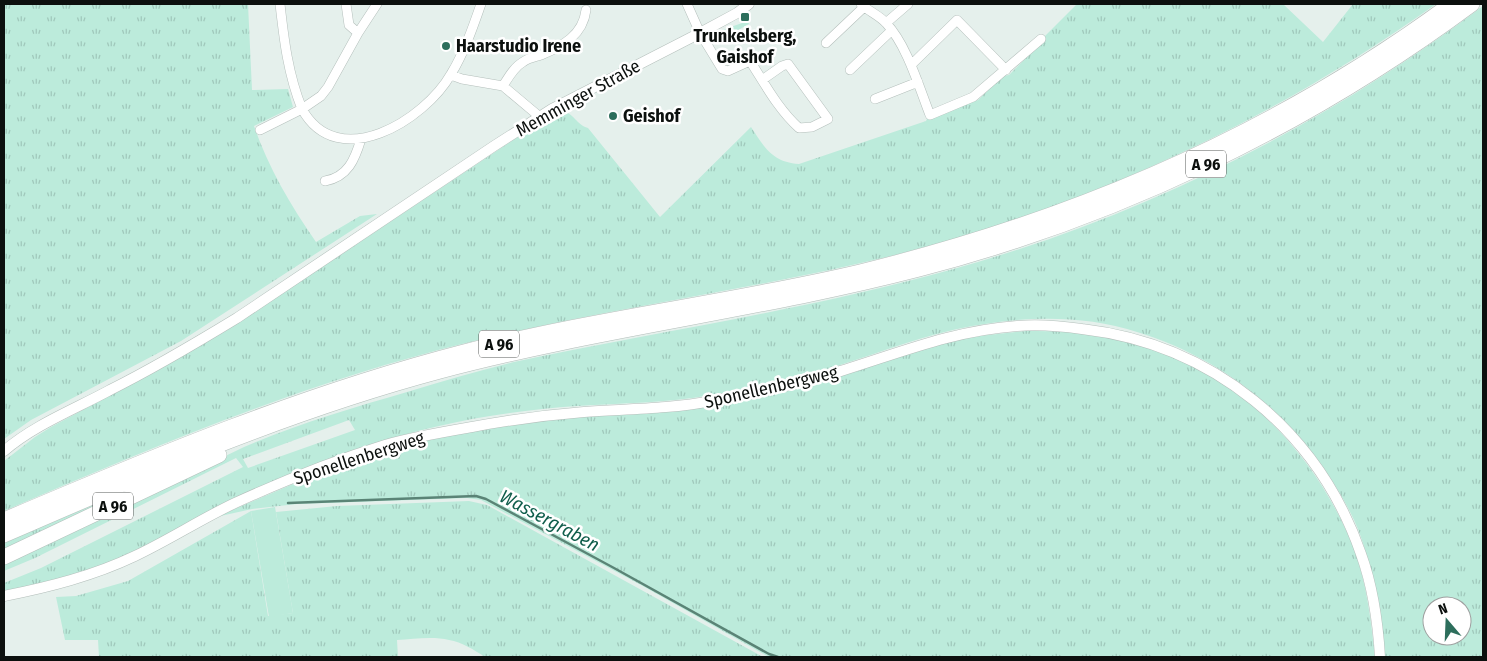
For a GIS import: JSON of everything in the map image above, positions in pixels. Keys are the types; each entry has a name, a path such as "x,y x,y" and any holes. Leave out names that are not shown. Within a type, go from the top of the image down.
{"highway":[{"name":"A 96","path":"4,520 179,446 318,395 399,370 560,330 860,272 971,242 1084,204 1150,176 1261,123 1370,59 1451,4"},
{"name":"A 96","path":"4,535 124,483 278,422 368,392 484,360 571,341 829,291 933,266 1029,236 1162,184 1268,133 1383,66 1472,4"},
{"name":"A 96","path":"4,558 206,461 278,422"}],"street":[{"path":"280,4 287,60 302,109 310,121 326,133 346,139 361,139 378,134 405,121 427,104 451,75 481,4"},
{"path":"346,4 349,25 358,33"},
{"path":"260,130 302,109 317,99 328,87 358,33 377,4"},
{"path":"687,4 700,33 722,69 728,71 750,61 762,80 785,115 799,128 812,128 828,119 788,64 762,80"},
{"name":"Memminger Straße","path":"4,451 42,426 125,383 281,290 540,117 586,91 738,13 749,4"},
{"path":"850,70 908,4"},
{"path":"826,43 862,6 888,27 901,45 911,65 930,115 973,97 1041,39"},
{"path":"503,86 516,67 522,62 554,49 577,33 585,20 586,10"},
{"path":"911,65 957,20 1006,70"},
{"path":"451,75 462,79 503,86 540,117"},
{"path":"874,98 918,82"},
{"path":"325,181 338,178 348,170 361,139"},
{"name":"Sponellenbergweg","path":"4,596 72,580 105,569 239,502 312,472 377,448 406,440 512,420 581,412 710,402 827,375 955,335 1021,325 1047,326 1113,333 1161,346 1204,366 1230,382 1253,399 1274,419 1302,449 1318,471 1333,493 1352,532 1362,556 1374,601 1380,657"}],"green space":[{"path":"4,4 248,4 252,90 288,89 293,107 254,126 273,171 298,214 316,242 360,216 377,214 181,341 31,420 4,439"},
{"path":"1077,4 1283,4 1323,42 1353,4 1436,4 1374,46 1310,85 1245,121 1178,155 1109,185 1039,211 967,235 895,255 788,279 573,319 466,343 407,359 289,396 232,417 4,511 4,461 35,437 229,329 513,140 557,113 566,112 588,128 660,217 751,127 770,153 782,160 799,164 926,121 928,117 978,100 1003,76 1009,75"},
{"path":"1483,6 1483,657 1384,657 1370,570 1366,552 1354,520 1336,487 1315,456 1291,428 1265,403 1236,380 1205,361 1172,345 1137,332 1097,322 1055,319 1013,320 955,329 806,375 694,398 524,411 470,419 417,431 366,447 92,571 4,593 4,583 41,568 243,467 236,458 35,558 4,571 4,563 244,447 284,431 366,404 514,362 842,297 950,270 1022,248 1092,223 1161,195 1229,163 1295,128 1360,90 1422,50","holes":["349,420 355,430 248,468 243,459"]},
{"path":"748,21 749,24 711,45 709,39 716,32"},
{"path":"1026,331 1095,334 1158,351 1202,371 1231,389 1258,410 1304,460 1340,518 1354,549 1362,576 1370,616 1375,657 769,657 641,585 481,500 467,498 297,504 252,509 216,517 321,472 413,442 513,424 767,393 810,385 943,343 970,337"},
{"path":"150,480 4,554 4,543"},
{"path":"469,501 487,505 763,657 485,657 459,643 430,638 397,640 398,657 99,657 98,640 65,640 56,597 76,596 128,581 251,511 268,616 293,613 276,512 337,506"},
{"path":"275,507 293,613 269,617 251,511"}],"waterway":[{"name":"Wassergraben","path":"288,503 476,496 486,499 769,654 778,657"}],"place":[{"name":"Trunkelsberg, Gaishof","path":"745,17"},
{"name":"Haarstudio Irene","path":"446,46"},
{"name":"Geishof","path":"613,116"}]}
